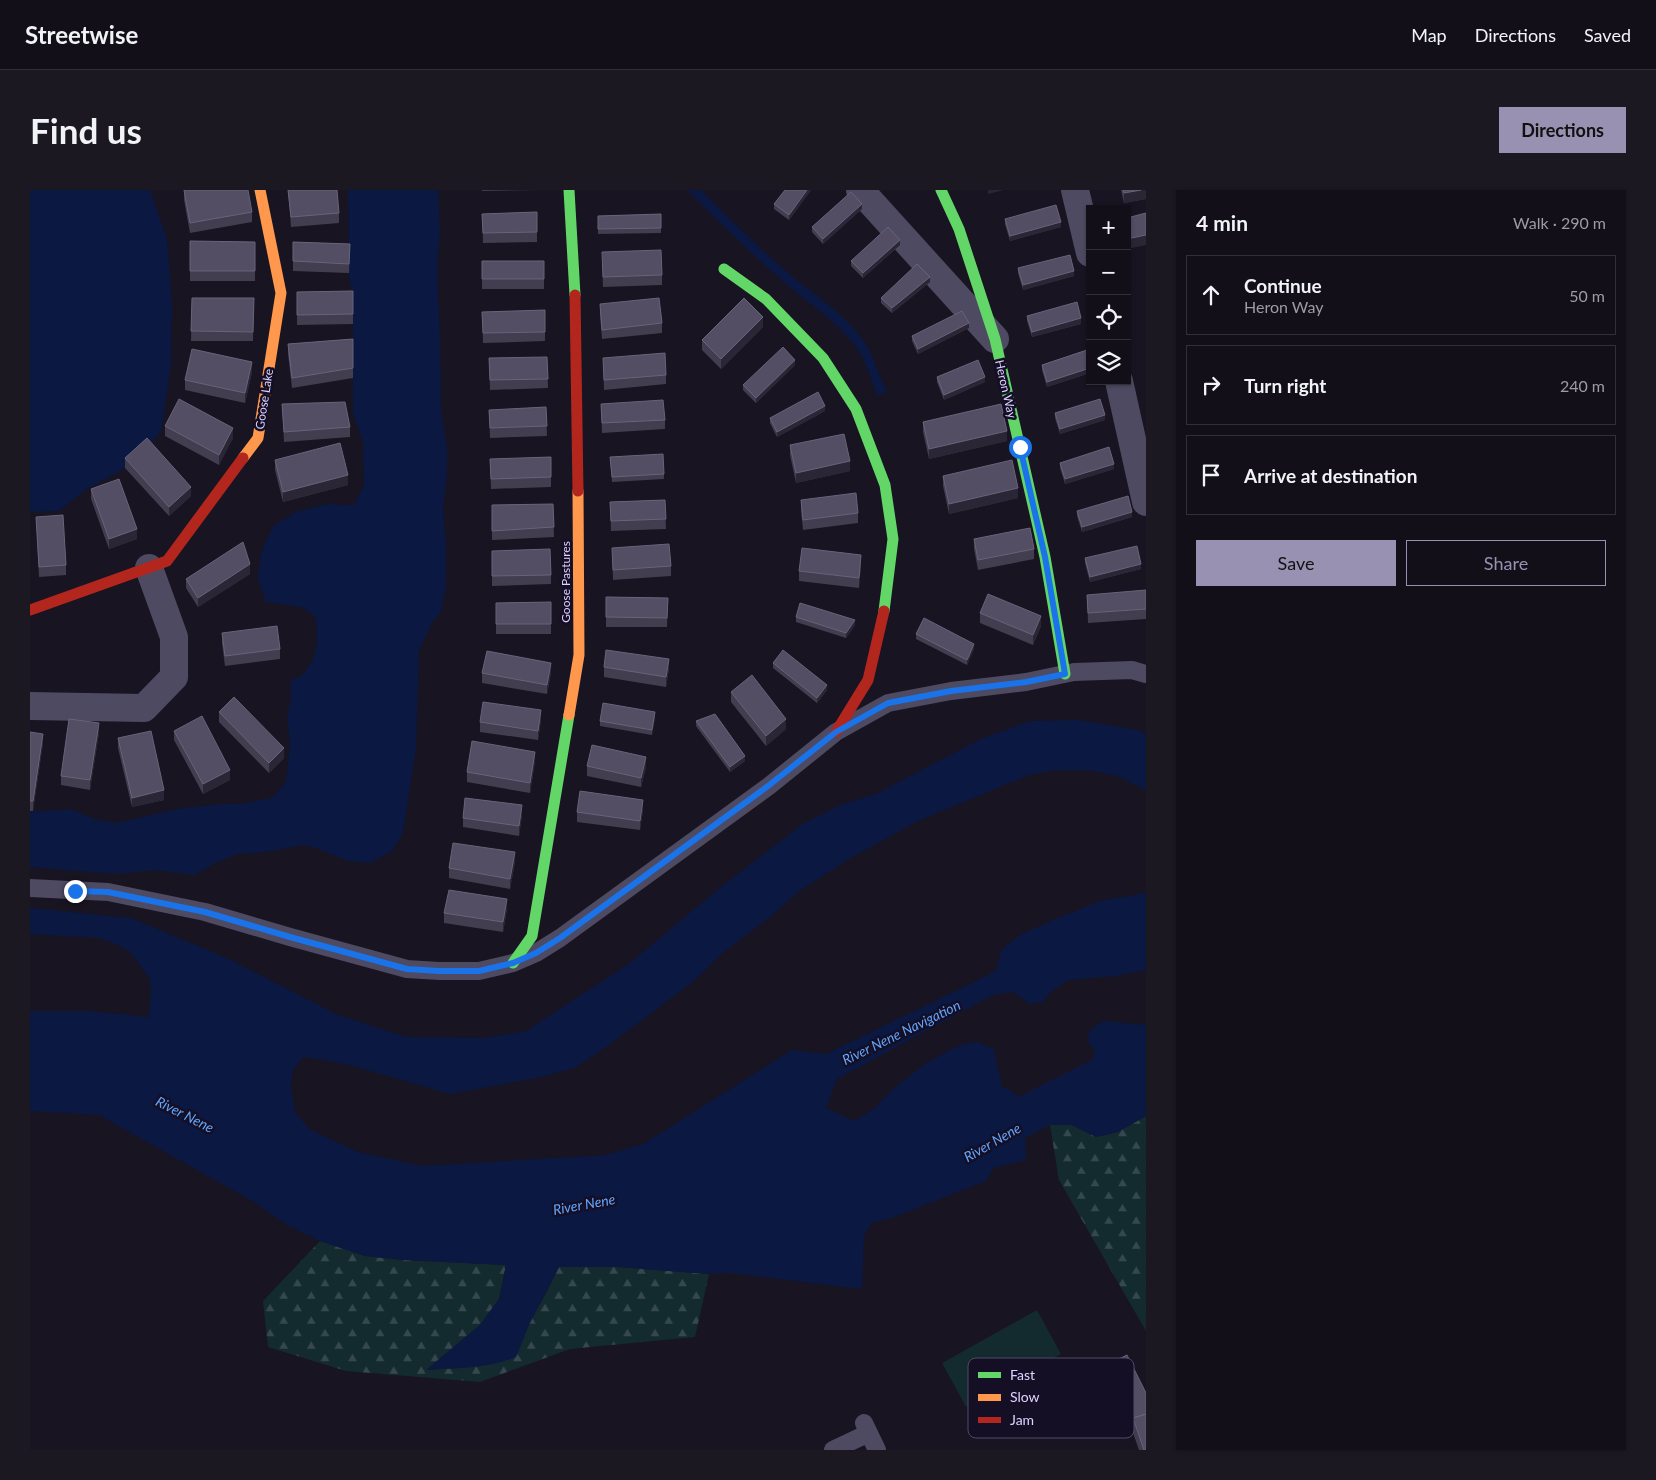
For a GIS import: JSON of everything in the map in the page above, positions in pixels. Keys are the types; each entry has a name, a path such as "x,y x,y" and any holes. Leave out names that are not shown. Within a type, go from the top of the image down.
{"street":[{"name":"Goose Lake","path":"30,610 167,561 258,438 282,293 260,190"},
{"name":"Goose Pastures","path":"513,963 532,936 579,655 575,293 570,190"},
{"name":"Heron Way","path":"860,190 995,339"},
{"name":"Heron Way","path":"941,190 959,229 995,339 1045,557 1065,674"},
{"path":"1075,190 1089,250"},
{"path":"724,269 766,300 823,358 856,409 885,485 893,539 882,617 868,680 836,732"},
{"path":"1120,385 1146,502"},
{"path":"30,706 144,708 174,677 174,637 149,568"}],"lane":[{"path":"30,888 108,892 205,912 407,969 479,971 513,963 536,953 560,938 768,786 836,732 888,703 951,691 1026,682 1065,674 1132,670 1146,674"},
{"path":"833,1450 866,1428 877,1450"}],"green space":[{"path":"1146,1116 1146,1331 1059,1180 1050,1125 1072,1125 1096,1137 1118,1132"},
{"path":"320,1241 365,1256 403,1260 506,1265 499,1299 480,1325 427,1370 468,1367 505,1361 547,1292 559,1267 617,1267 709,1274 695,1337 570,1349 480,1382 346,1371 268,1347 263,1301"},
{"path":"1037,1310 1061,1354 1054,1358 968,1358 968,1406 966,1407 942,1363"}],"water":[{"path":"30,190 150,190 167,239 172,304 171,365 161,431 147,448 125,468 84,491 59,511 30,512"},
{"path":"348,190 438,190 440,228 437,268 441,408 447,449 447,472 443,510 446,546 446,586 441,612 432,623 419,650 416,748 403,833 392,851 370,863 348,861 316,848 303,845 266,852 238,854 194,875 156,870 116,874 30,867 30,812 71,809 97,820 117,823 178,809 219,804 239,804 272,798 286,782 290,744 287,716 291,699 291,680 304,674 313,659 317,644 316,617 302,607 266,602 258,578 261,553 273,526 298,511 328,504 354,505 364,486 363,441 353,414 353,301 349,273"},
{"path":"687,190 701,190 768,255 850,324 868,349 887,392 878,396 860,353 840,329 760,261"},
{"path":"1079,720 1137,730 1146,734 1146,790 1118,776 1087,770 1057,770 1029,775 918,821 851,858 799,891 775,913 724,952 694,981 575,1068 537,1078 450,1094 353,1066 316,1058 303,1057 293,1070 291,1087 295,1112 309,1129 358,1152 422,1166 605,1155 643,1144 792,1050 826,1054 986,976 996,970 1002,949 1020,935 1100,901 1146,893 1146,970 1116,976 1069,980 1052,991 1043,1002 1030,1004 1013,992 993,995 837,1079 826,1108 854,1121 875,1108 892,1090 926,1063 962,1044 978,1042 994,1049 1002,1087 1018,1097 1092,1060 1095,1052 1088,1041 1090,1030 1103,1021 1146,1025 1146,1116 1118,1132 1096,1137 1072,1125 1050,1125 1025,1138 1026,1160 993,1168 986,1181 889,1219 872,1223 864,1236 862,1289 728,1273 709,1274 617,1267 559,1267 529,1325 516,1357 483,1366 426,1370 480,1325 499,1299 506,1265 403,1260 365,1256 320,1241 287,1225 254,1202 99,1115 30,1111 30,1011 90,1011 149,1017 151,992 150,979 130,952 120,946 100,938 30,934 30,908 131,918 229,959 336,1014 406,1037 484,1038 526,1031 630,963 717,890 804,823 840,805 876,794 981,739 1030,721"}],"building":[{"path":"184,190 248,190 252,212 190,223"},
{"path":"288,190 337,190 339,213 291,217"},
{"path":"785,190 807,190 789,215 774,204"},
{"path":"1123,190 1141,190 1124,193"},
{"path":"851,192 862,204 823,239 812,227"},
{"path":"1056,205 1061,222 1010,236 1005,219"},
{"path":"537,212 537,232 483,233 482,214"},
{"path":"1146,213 1146,235 1131,238 1131,217"},
{"path":"661,214 661,228 598,229 598,216"},
{"path":"888,227 900,240 863,273 851,261"},
{"path":"190,241 255,242 255,271 190,271"},
{"path":"293,242 350,244 349,264 293,261"},
{"path":"661,250 662,275 603,277 602,252"},
{"path":"1070,255 1074,271 1023,285 1018,268"},
{"path":"482,261 544,261 544,279 482,279"},
{"path":"917,264 930,277 892,308 881,298"},
{"path":"353,291 353,314 297,315 297,292"},
{"path":"192,298 254,298 253,332 191,331"},
{"path":"659,298 662,323 602,330 600,304"},
{"path":"744,298 763,317 721,359 702,340"},
{"path":"1077,302 1081,318 1032,332 1027,316"},
{"path":"545,310 545,332 483,333 482,312"},
{"path":"962,311 969,323 918,349 912,336"},
{"path":"353,339 353,368 292,378 288,344"},
{"path":"783,347 795,360 756,398 743,385"},
{"path":"192,349 252,362 245,393 185,380"},
{"path":"1086,350 1086,369 1047,382 1042,365"},
{"path":"665,353 666,375 604,380 603,358"},
{"path":"547,357 548,379 490,380 489,358"},
{"path":"978,360 985,377 944,395 937,377"},
{"path":"818,392 825,406 777,432 770,418"},
{"path":"179,399 233,428 219,455 165,426"},
{"path":"1100,399 1105,415 1060,429 1055,413"},
{"path":"663,400 665,420 602,423 601,404"},
{"path":"345,402 350,427 284,432 282,404"},
{"path":"1001,404 1007,431 929,449 923,422"},
{"path":"546,407 547,426 490,428 489,410"},
{"path":"844,434 850,461 796,473 790,445"},
{"path":"147,438 191,487 169,507 125,458"},
{"path":"340,443 348,475 283,492 275,460"},
{"path":"1109,447 1114,464 1065,479 1060,463"},
{"path":"663,454 664,474 612,477 610,457"},
{"path":"551,457 551,477 491,479 490,459"},
{"path":"1012,460 1018,488 949,504 943,476"},
{"path":"119,479 137,529 109,539 91,489"},
{"path":"856,493 858,513 803,520 801,500"},
{"path":"1128,496 1132,512 1082,527 1077,511"},
{"path":"665,500 666,519 611,521 610,502"},
{"path":"553,504 554,527 492,531 492,505"},
{"path":"63,515 66,565 39,567 36,517"},
{"path":"1030,528 1034,549 978,560 974,539"},
{"path":"243,542 250,564 198,598 186,579"},
{"path":"669,544 671,566 613,570 612,548"},
{"path":"1137,546 1141,564 1090,577 1085,558"},
{"path":"802,548 861,555 859,578 799,571"},
{"path":"550,549 551,575 492,576 492,551"},
{"path":"1146,590 1146,609 1088,613 1087,595"},
{"path":"988,594 1041,616 1033,635 980,613"},
{"path":"606,597 668,598 667,618 606,617"},
{"path":"551,602 551,624 496,624 496,603"},
{"path":"800,603 855,620 846,633 796,617"},
{"path":"924,618 974,644 967,660 916,634"},
{"path":"277,626 280,649 225,656 222,633"},
{"path":"606,650 669,659 666,677 604,667"},
{"path":"783,650 827,685 817,698 773,663"},
{"path":"487,651 551,663 547,685 482,673"},
{"path":"752,675 786,719 766,736 731,692"},
{"path":"234,697 284,748 269,763 219,712"},
{"path":"483,702 541,710 538,731 480,722"},
{"path":"603,703 655,712 652,730 600,721"},
{"path":"715,714 745,756 730,767 696,721"},
{"path":"202,716 230,770 203,784 174,731"},
{"path":"69,719 99,723 90,780 61,776"},
{"path":"151,731 164,790 132,798 118,738"},
{"path":"30,732 43,734 33,801 30,801"},
{"path":"472,741 535,752 530,783 467,772"},
{"path":"592,745 646,757 641,778 587,766"},
{"path":"580,791 643,800 640,821 577,812"},
{"path":"465,798 522,805 519,826 463,818"},
{"path":"453,843 515,852 510,879 449,868"},
{"path":"449,890 507,899 503,922 444,913"},
{"path":"1134,1369 1146,1393 1146,1414 1134,1418"},
{"path":"1146,1414 1146,1450 1144,1450 1134,1418"}],"traffic: fast":[{"path":"569,190 575,295"},
{"path":"941,190 959,229 995,339 1045,557 1065,674"},
{"path":"724,269 766,299 823,358 856,409 885,485 893,539 884,611"},
{"path":"513,963 532,936 569,715"}],"traffic: slow":[{"path":"243,458 258,438 281,293 260,190"},
{"path":"569,715 579,655 578,491"}],"traffic: jam":[{"path":"575,295 578,491"},
{"path":"30,610 167,561 243,458"},
{"path":"836,732 868,680 884,611"}],"route":[{"path":"75,891 108,892 205,912 407,969 479,971 513,963 536,953 605,907 768,786 836,732 888,703 951,691 1026,682 1065,674 1045,557 1020,447"}],"water label":[{"name":"River Nene Navigation","path":"901,1032"},
{"name":"River Nene","path":"185,1114"},
{"name":"River Nene","path":"992,1142"},
{"name":"River Nene","path":"584,1204"}]}
